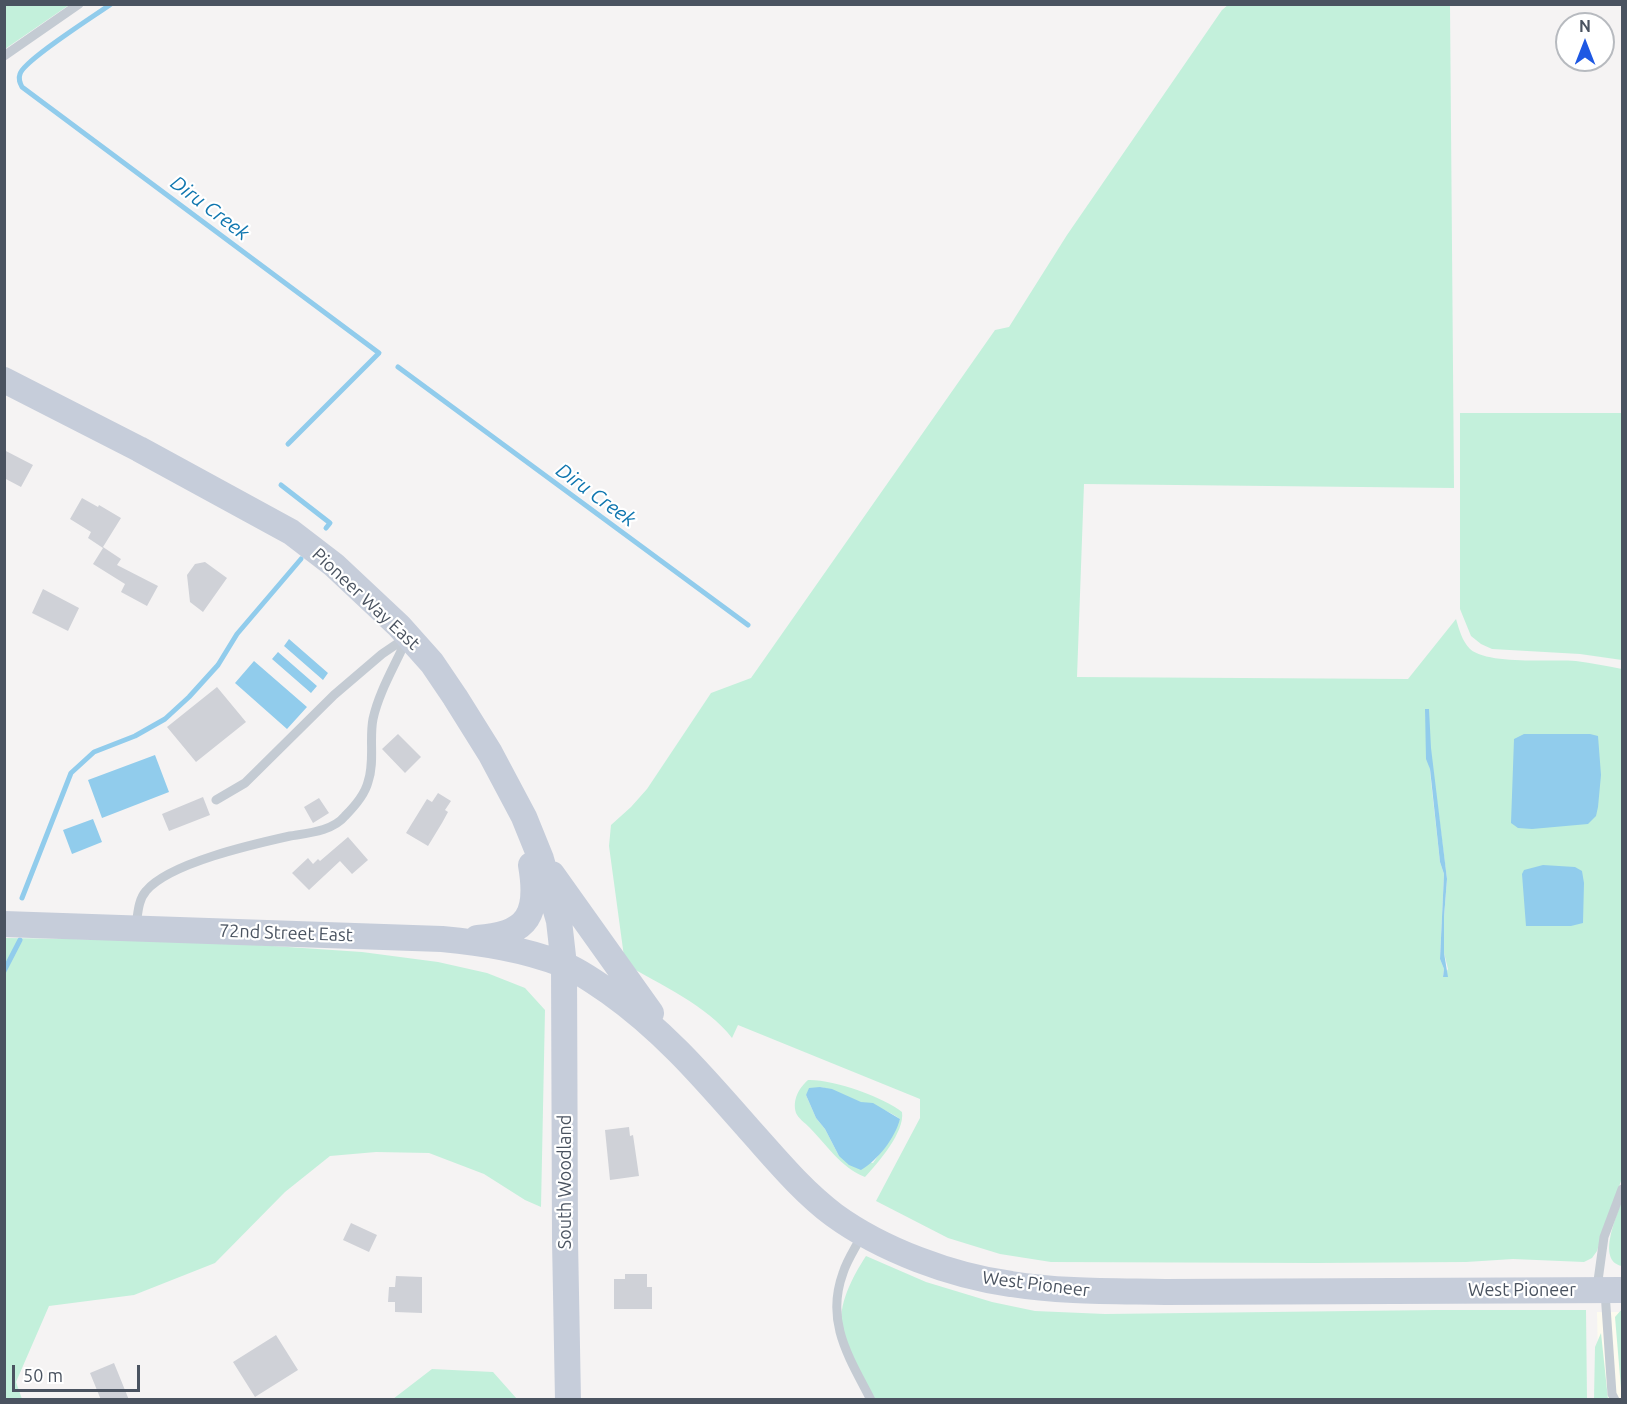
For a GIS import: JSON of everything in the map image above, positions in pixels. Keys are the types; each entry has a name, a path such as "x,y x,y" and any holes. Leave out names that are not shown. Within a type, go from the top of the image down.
{"main road":[{"name":"Pioneer Way East","path":"4,380 139,449 291,532 334,565 408,636 432,663 455,698 490,753 524,817 541,859 559,921 564,965"},
{"path":"442,939 489,937 508,933 520,926 529,916 534,902 535,889 524,817"},
{"path":"541,859 672,1043"},
{"name":"72nd Street East","path":"4,924 442,939 510,948 564,965"},
{"name":"West Pioneer","path":"564,965 598,984 635,1011 672,1043 804,1190 835,1215 863,1233 904,1253 943,1267 1009,1284 1053,1289 1165,1292 1608,1290"},
{"name":"South Woodland","path":"564,965 568,1400"}],"lane":[{"path":"4,56 79,4"},
{"path":"216,800 245,783 334,695 382,654 408,636"},
{"path":"135,928 140,901 145,891 161,877 193,863 317,831 344,819 368,783 374,717 408,636"},
{"path":"1614,1400 1604,1238 1623,1189"},
{"path":"863,1233 842,1273 837,1300 837,1326 843,1345 871,1400"}],"shaded area":[{"path":"1597,1312 1622,1312 1622,1399 1599,1399"}],"green space":[{"path":"5,4 69,4 69,5 5,49"},
{"path":"1229,4 1450,5 1454,488 1084,484 1077,677 1408,679 1456,619 1465,642 1470,649 1479,654 1505,659 1576,661 1622,669 1622,1178 1597,1251 1592,1258 1584,1262 1513,1259 1466,1262 1315,1263 1051,1262 1000,1254 948,1238 876,1201 920,1118 920,1099 738,1025 732,1038 722,1026 697,1006 625,964 609,846 611,825 647,789 711,693 751,678 995,330 1009,327 1067,235 1222,10","holes":["1425,709 1447,879 1444,953 1448,969 1443,977 1444,969 1440,959 1444,874 1440,862"]},
{"path":"1460,413 1622,413 1622,660 1580,654 1492,649 1471,636 1460,609"},
{"path":"5,938 199,941 362,952 438,962 487,973 525,988 545,1010 541,1207 525,1200 484,1174 429,1153 376,1152 330,1156 285,1192 215,1263 134,1295 49,1306 16,1382 22,1399 5,1400"},
{"path":"808,1080 818,1080 844,1086 871,1095 902,1112 902,1120 895,1138 865,1177 841,1162 797,1115 796,1099","holes":["820,1087 886,1111 900,1119 873,1163 839,1156 825,1129 816,1118 806,1095"]},
{"path":"1622,1200 1622,1266 1614,1262 1610,1256 1609,1247"},
{"path":"866,1256 926,1282 992,1302 1035,1311 1105,1314 1586,1310 1587,1399 875,1399 844,1340 841,1321 847,1291"},
{"path":"1622,1309 1622,1400 1615,1317"},
{"path":"1601,1333 1608,1399 1594,1399 1595,1347"},
{"path":"432,1369 493,1372 517,1399 393,1399"}],"water":[{"path":"289,639 328,673 323,680 284,646"},
{"path":"278,652 317,686 311,693 272,659"},
{"path":"254,661 307,707 287,729 235,683"},
{"path":"1425,709 1429,709 1431,748 1447,879 1444,953 1448,977 1443,977 1444,969 1440,959 1444,874 1440,862 1430,769 1426,759"},
{"path":"1524,734 1598,736 1601,775 1598,807 1596,816 1588,824 1532,829 1518,828 1511,823 1514,739"},
{"path":"155,755 169,792 102,818 88,780"},
{"path":"93,819 102,842 72,854 63,830"},
{"path":"1543,865 1575,867 1582,871 1583,923 1571,926 1526,926 1522,874 1524,870"},
{"path":"809,1088 832,1089 861,1102 873,1103 900,1119 885,1148 861,1170 849,1165 839,1156 825,1129 816,1118 806,1095"}],"building":[{"path":"4,450 33,465 21,487 4,478"},
{"path":"82,498 121,518 103,547 121,559 117,565 158,586 147,606 121,592 125,584 93,564 103,548 88,538 91,532 70,519"},
{"path":"205,562 227,578 203,612 190,602 187,575 195,564"},
{"path":"43,589 79,608 68,631 32,613"},
{"path":"217,687 246,722 196,762 167,727"},
{"path":"398,734 421,757 405,773 382,749"},
{"path":"438,793 451,801 445,810 448,812 428,846 406,833 427,799 432,802"},
{"path":"203,797 210,815 169,831 162,814"},
{"path":"319,798 329,813 313,823 304,807"},
{"path":"348,837 368,860 352,874 340,861 309,890 292,873 308,858 313,864 318,859 320,861"},
{"path":"629,1127 630,1136 633,1135 639,1176 610,1180 605,1130"},
{"path":"351,1223 377,1235 369,1252 343,1240"},
{"path":"625,1274 647,1274 647,1287 652,1287 652,1309 614,1309 614,1279 625,1279"},
{"path":"396,1276 422,1277 422,1313 395,1312 395,1302 388,1302 389,1287 395,1287"},
{"path":"276,1335 298,1370 255,1397 233,1362"},
{"path":"114,1363 129,1400 101,1400 90,1373"}],"waterway":[{"name":"Diru Creek","path":"111,4 24,67 19,78 22,87 379,353 288,444"},
{"name":"Diru Creek","path":"398,367 748,625"},
{"name":"Diru Creek","path":"281,485 330,523 326,528"},
{"name":"Diru Creek","path":"22,898 71,773 94,752 135,736 165,719 189,697 218,665 237,634 301,559"},
{"name":"Diru Creek","path":"4,971 20,940"}]}
